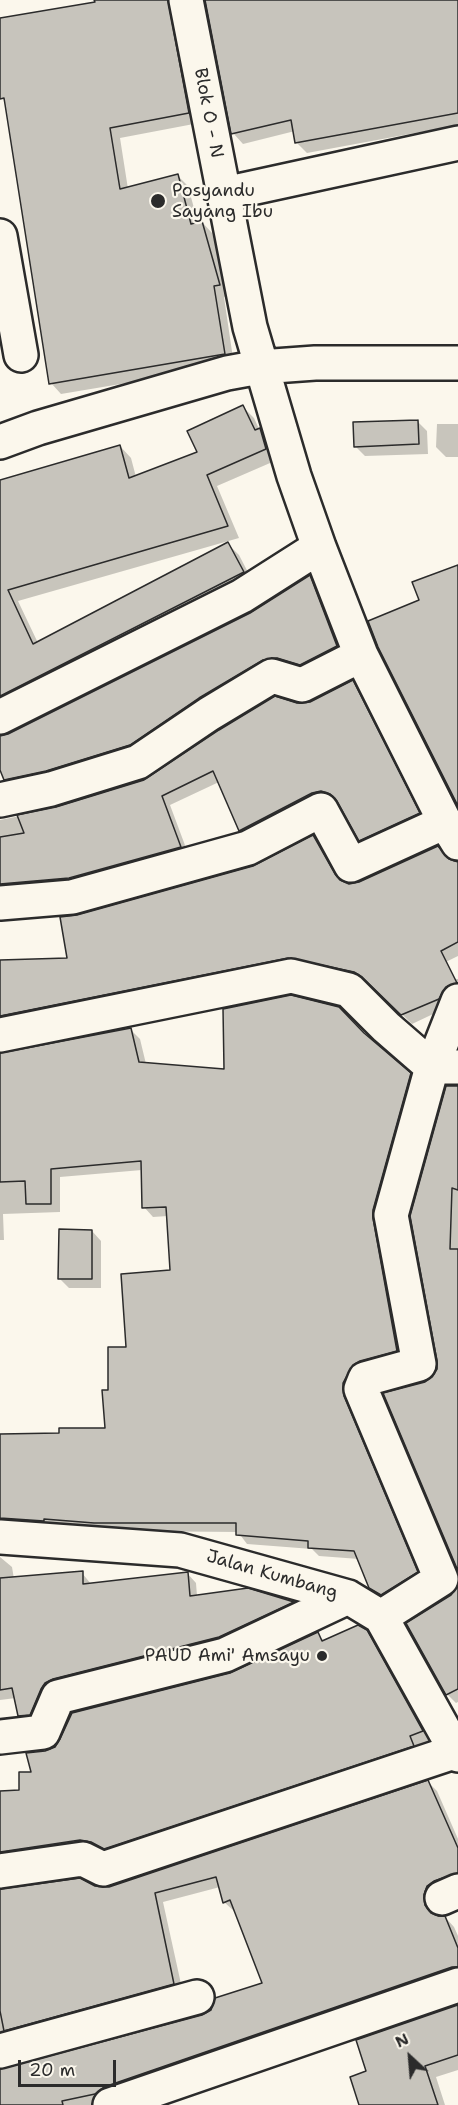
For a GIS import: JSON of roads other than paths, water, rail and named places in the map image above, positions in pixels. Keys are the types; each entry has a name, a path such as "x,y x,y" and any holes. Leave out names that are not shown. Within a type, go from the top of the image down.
{"street":[{"name":"Blok O - N","path":"186,0 250,327 294,476 361,655 452,833"},
{"path":"224,194 458,143"},
{"path":"0,237 21,355"},
{"path":"0,442 38,428 227,373 260,367 315,363 458,363"},
{"path":"0,717 242,596 319,547"},
{"path":"0,800 51,789 138,762 209,714 272,676 302,685 361,655"},
{"path":"0,903 72,897 248,848 321,810 351,865 452,833"},
{"path":"0,1035 291,976 349,990 386,1027 445,1067"},
{"path":"381,1617 441,1579 361,1389 365,1378 419,1364 391,1215 445,1067 458,1001"},
{"name":"Jalan Kumbang","path":"0,1537 180,1550 348,1597 381,1617 457,1753"},
{"path":"0,1737 43,1732 58,1697 225,1655 348,1597"},
{"path":"0,1871 83,1859 103,1869 457,1753"},
{"path":"110,2105 458,1985"},
{"path":"0,2051 197,1997"}],"place":[{"name":"Posyandu Sayang Ibu","path":"158,201"},
{"name":"PAUD Ami' Amsayu","path":"322,1656"}]}
